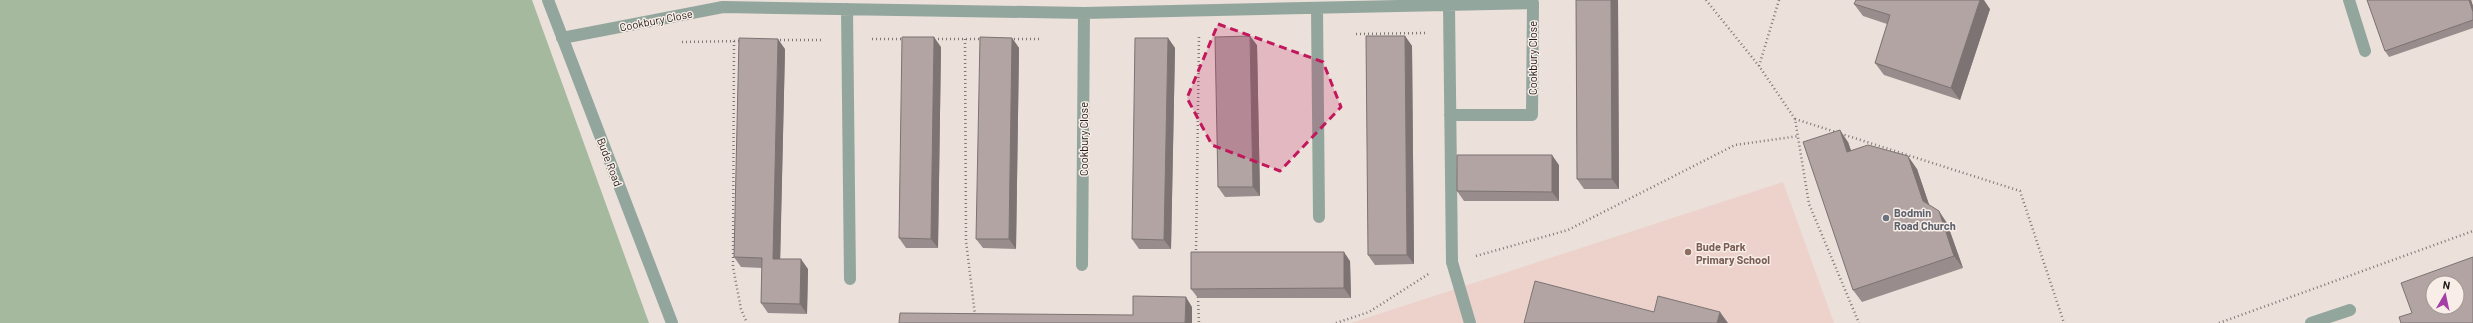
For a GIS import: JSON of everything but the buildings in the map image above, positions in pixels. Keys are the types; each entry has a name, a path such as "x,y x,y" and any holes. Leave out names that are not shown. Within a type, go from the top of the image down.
{"street":[{"name":"Bude Road","path":"548,0 672,323"},
{"path":"2349,0 2365,51"},
{"name":"Cookbury Close","path":"562,38 723,7 1084,13 1533,3 1532,115 1450,115"},
{"path":"1449,5 1452,262 1470,323"},
{"path":"1317,8 1320,217"},
{"path":"847,9 850,279"},
{"name":"Cookbury Close","path":"1082,265 1084,13"},
{"path":"2311,323 2350,310"}],"path":[{"path":"1706,0 1759,66 1795,119 1809,204 1858,323"},
{"path":"1759,66 1779,0"},
{"path":"1197,261 1199,36"},
{"path":"965,39 966,241 976,323"},
{"path":"734,41 733,267 741,309 747,323"},
{"path":"1795,119 2020,191 2064,323"},
{"path":"1336,323 1369,312 1421,278 1452,262 1568,230 1735,145 1799,136"},
{"path":"2219,323 2473,231"},
{"path":"1198,292 1199,323"}],"highlighted area":[{"path":"1218,24 1323,62 1341,107 1280,171 1212,145 1187,98"}],"shaded area":[{"name":"Bude Park Primary School","path":"1783,182 1834,323 1351,323"}],"green space":[{"path":"0,0 532,0 649,323 0,323"}],"place":[{"name":"Bodmin Road Church","path":"1886,218"},
{"name":"Bude Park Primary School","path":"1688,252"}]}
